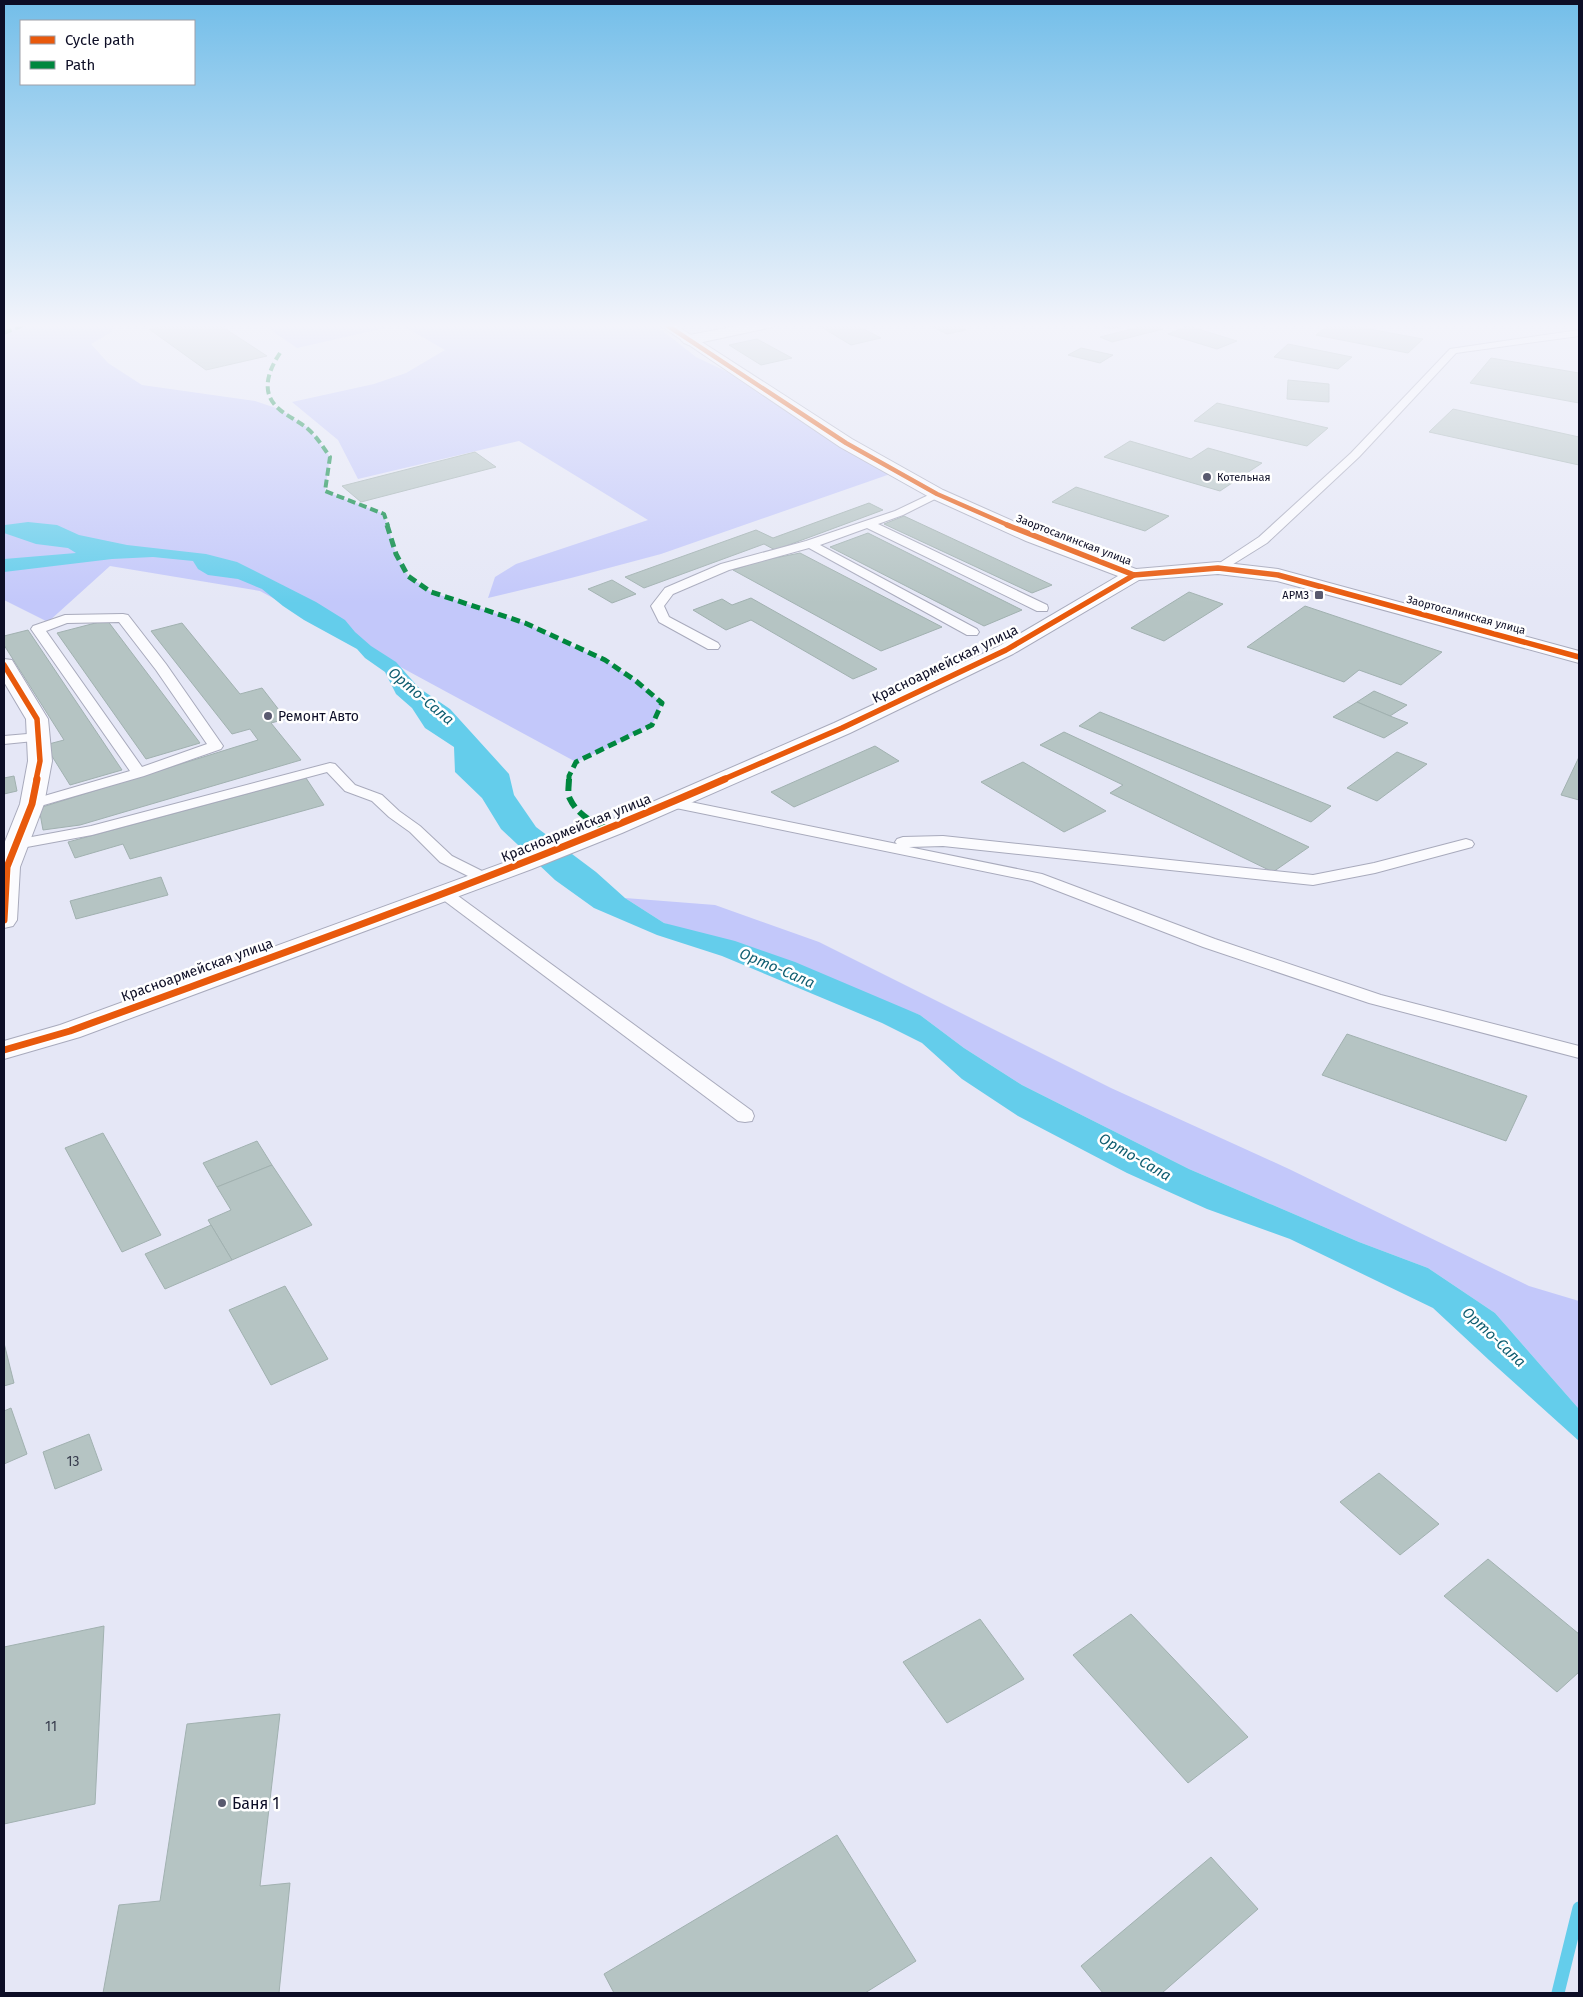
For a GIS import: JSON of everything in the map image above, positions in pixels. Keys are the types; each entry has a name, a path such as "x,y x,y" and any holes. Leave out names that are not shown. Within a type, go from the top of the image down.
{"street":[{"name":"Заортосалинская улица","path":"806,417 846,444 937,494 1033,538 1134,575 1218,568 1278,575 1579,657"},
{"name":"Красноармейская улица","path":"4,1050 70,1031 523,864 671,803 842,728 993,656 1134,575"},
{"path":"4,665 38,719 40,761 32,804 7,867 4,915"}],"lane":[{"path":"1218,568 1263,540 1348,462 1390,417"},
{"path":"713,646 664,619 657,606 669,591 725,567 810,544 868,524 900,512 937,494"},
{"path":"868,524 1042,608"},
{"path":"810,544 972,632"},
{"path":"32,804 139,773 216,746 123,618 66,619 38,630 139,773"},
{"path":"4,740 39,737"},
{"path":"16,844 92,830 330,767 350,788 377,798 394,814 415,829 446,859 484,878"},
{"path":"671,803 1036,877 1209,943 1375,999 1579,1052"},
{"path":"870,842 943,841 1313,880 1375,868 1466,844"},
{"path":"444,892 745,1116"}],"shaded area":[{"path":"4,417 292,417 308,428 330,457 325,491 384,514 396,554 408,576 431,592 525,623 605,660 636,681 662,703 652,725 576,762 260,591 110,566 48,622 4,600"},
{"path":"310,417 808,417 896,472 661,554 488,598 495,577 516,564 648,520 519,441 358,479 338,440"},
{"path":"625,898 715,905 819,942 1111,1088 1289,1169 1529,1286 1579,1301 1579,1409 1495,1313 1428,1268 1359,1242 1189,1169 1022,1085 964,1048 920,1015 664,923"}],"water":[{"name":"Орто-Сала","path":"28,522 57,525 79,535 127,545 206,554 237,562 316,602 345,620 371,646 396,662 419,688 450,709 509,774 514,795 536,827 596,872 625,898 664,923 735,941 795,962 920,1015 964,1048 1022,1085 1189,1169 1359,1242 1428,1268 1495,1313 1579,1409 1579,1441 1433,1308 1290,1239 1207,1209 1127,1173 1018,1116 962,1079 922,1043 882,1023 722,956 657,935 594,908 555,880 501,829 482,798 455,772 454,747 425,728 412,708 396,694 385,672 365,658 357,649 304,620 262,589 238,579 208,575 198,569 193,561 153,557 112,559 4,572 4,559 76,553 68,548 36,544 4,533 5,525"}],"building":[{"path":"1199,417 1280,417 1328,428 1307,446 1194,421"},
{"path":"1444,417 1490,417 1579,437 1579,465 1429,432"},
{"name":"Котельная","path":"1130,441 1191,459 1208,448 1262,463 1220,491 1104,457"},
{"path":"475,452 496,467 361,502 342,486"},
{"path":"1076,487 1169,516 1145,531 1052,502"},
{"path":"869,503 883,510 775,550 764,544 644,588 625,577 756,530 773,538"},
{"path":"904,516 1052,585 1032,593 884,524"},
{"path":"868,533 1022,610 984,626 830,547"},
{"path":"800,553 942,627 881,651 733,570 760,561"},
{"path":"612,580 636,594 612,603 588,589"},
{"path":"1189,592 1223,604 1164,641 1131,628"},
{"path":"751,598 877,669 853,679 751,620 726,630 693,610 722,599 732,605"},
{"path":"1305,606 1442,652 1401,685 1359,670 1344,682 1247,647"},
{"path":"107,620 200,743 146,759 57,633"},
{"path":"182,623 240,694 262,688 286,719 271,723 301,760 80,825 43,830 39,808 258,740 250,729 232,734 151,631"},
{"path":"28,630 122,770 70,785 45,745 64,740 4,645 4,636"},
{"path":"1374,691 1407,705 1390,716 1357,702"},
{"path":"1357,702 1408,723 1384,738 1333,717"},
{"path":"1100,712 1331,806 1311,822 1079,726"},
{"path":"1064,732 1309,847 1273,872 1110,793 1123,785 1040,745"},
{"path":"875,746 899,761 794,807 771,792"},
{"path":"1397,752 1427,764 1377,801 1347,788"},
{"path":"1579,757 1579,800 1561,795"},
{"path":"1023,762 1106,811 1064,832 981,782"},
{"path":"14,776 17,791 4,794 4,778"},
{"path":"306,778 324,805 130,859 123,844 75,858 68,842"},
{"path":"161,877 168,895 76,919 70,901"},
{"path":"1347,1034 1527,1096 1506,1141 1322,1075"},
{"path":"103,1133 161,1235 122,1252 65,1148"},
{"path":"257,1141 272,1165 217,1187 203,1163"},
{"path":"272,1165 312,1225 232,1260 208,1220 231,1210 217,1187"},
{"path":"211,1225 232,1260 165,1289 145,1254"},
{"path":"285,1286 328,1359 271,1385 229,1310"},
{"path":"4,1343 14,1383 4,1386"},
{"path":"11,1408 27,1454 4,1464 4,1411"},
{"path":"89,1434 102,1470 55,1489 43,1452"},
{"path":"1379,1473 1439,1524 1400,1555 1340,1502"},
{"path":"1488,1559 1579,1634 1579,1672 1557,1692 1444,1596"},
{"path":"1131,1614 1248,1737 1188,1783 1073,1655"},
{"path":"980,1619 1024,1679 947,1723 903,1662"},
{"path":"104,1626 95,1804 4,1824 4,1647"},
{"name":"Баня 1","path":"280,1714 260,1886 290,1883 279,1993 103,1993 119,1905 160,1901 187,1724"},
{"path":"837,1835 916,1961 865,1993 614,1993 604,1974"},
{"path":"1211,1857 1258,1909 1162,1993 1103,1993 1081,1966"}],"waterway":[{"path":"1558,1993 1579,1908"}],"marked path":[{"path":"292,417 310,430 330,457 325,491 384,514 396,554 408,576 431,592 525,623 605,660 636,681 662,703 652,725 576,762 569,776 569,798 584,816 598,826 610,828"}],"cycle path":[{"path":"807,417 846,443 937,494 1033,537 1134,575 1218,568 1278,575 1579,657"},
{"path":"4,1050 70,1031 523,864 613,828 842,728 1006,650 1134,575"},
{"path":"4,665 37,719 40,761 32,804 7,867 4,920"}],"place":[{"name":"Котельная","path":"1207,477"},
{"name":"АРМЗ","path":"1319,595"},
{"name":"Ремонт Авто","path":"268,716"},
{"name":"Баня 1","path":"222,1803"}]}
